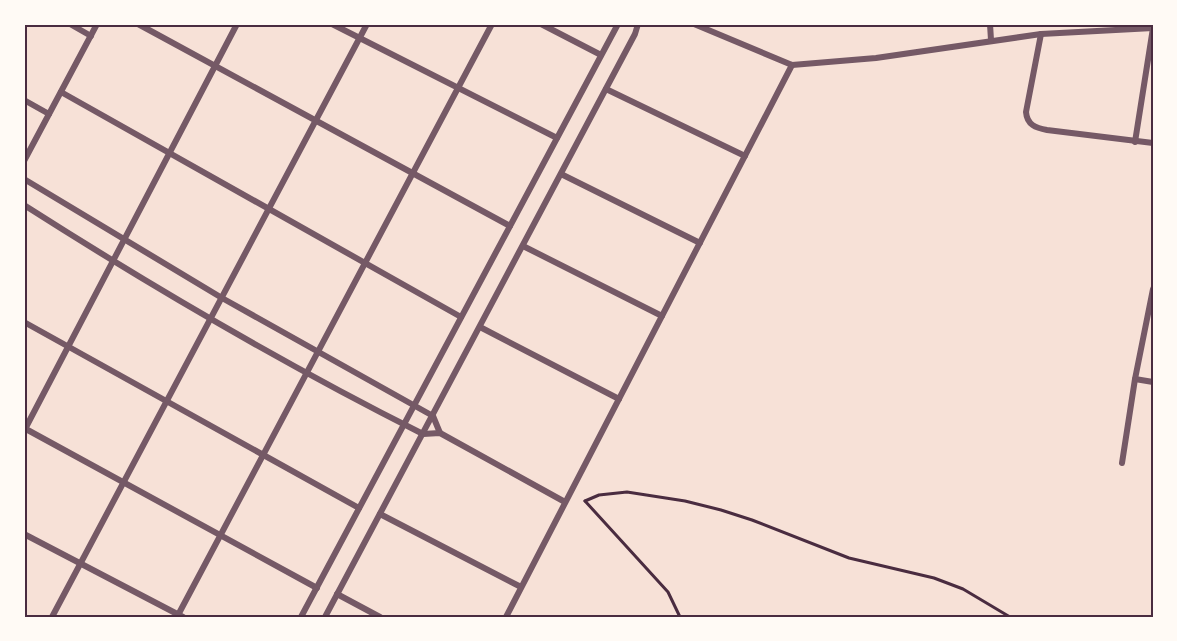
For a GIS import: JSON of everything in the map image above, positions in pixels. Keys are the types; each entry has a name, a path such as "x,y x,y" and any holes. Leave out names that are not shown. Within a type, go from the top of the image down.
{"street":[{"path":"70,24 91,36"},
{"path":"24,161 97,24"},
{"path":"138,24 510,226"},
{"path":"237,24 24,429 317,588"},
{"path":"332,24 557,138"},
{"path":"52,617 367,24"},
{"path":"24,534 179,616 492,24"},
{"path":"541,24 601,54"},
{"path":"302,617 618,24"},
{"path":"325,617 639,24"},
{"path":"694,24 792,65 876,58 1041,34 1153,28"},
{"path":"990,24 991,40"},
{"path":"1136,142 1153,28 1151,24"},
{"path":"1041,34 1026,112 1026,120 1030,124 1047,130 1153,143"},
{"path":"506,617 792,65"},
{"path":"606,89 745,156"},
{"path":"61,92 461,317"},
{"path":"24,100 49,114"},
{"path":"561,174 700,243"},
{"path":"24,179 222,298 433,416 440,433"},
{"path":"24,204 210,320 306,374 423,434 440,433 565,502"},
{"path":"523,246 662,316"},
{"path":"1122,463 1135,379 1153,289"},
{"path":"24,322 359,508"},
{"path":"480,327 619,399"},
{"path":"1135,379 1153,382"},
{"path":"380,514 521,587"},
{"path":"337,594 380,617"}],"path":[{"path":"573,488 668,592 680,617"},
{"path":"585,501 599,495 627,492 685,501 721,510 849,558 934,578 963,589 1010,617"}]}
